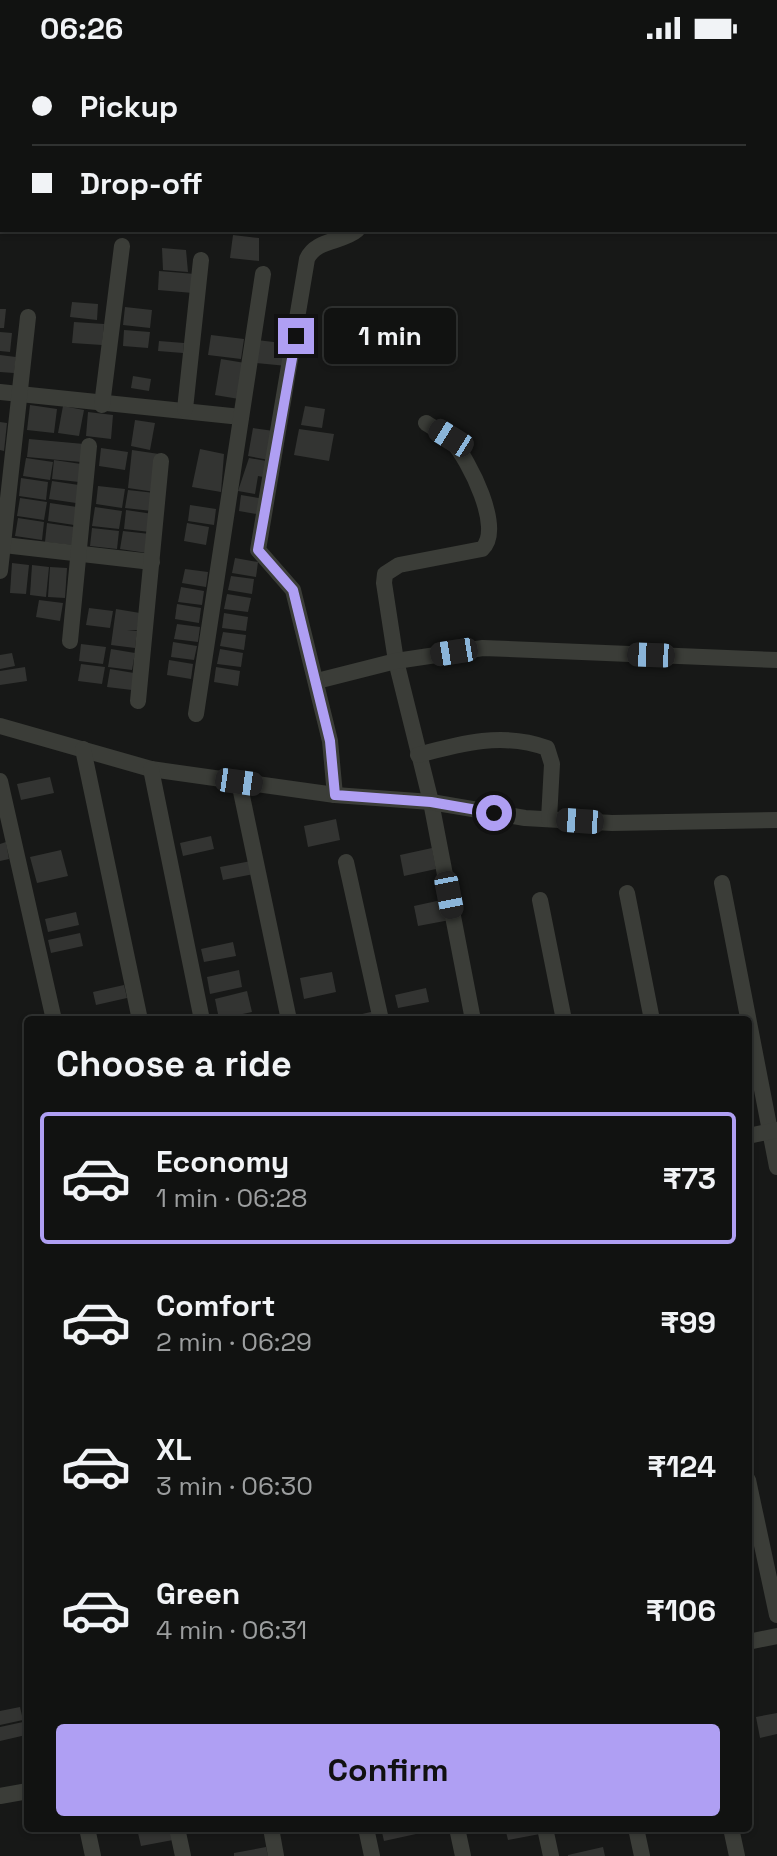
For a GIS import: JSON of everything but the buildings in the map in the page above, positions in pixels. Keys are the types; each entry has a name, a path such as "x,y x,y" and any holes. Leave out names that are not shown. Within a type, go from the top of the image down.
{"street":[{"path":"335,795 332,754 293,590 285,577 261,556 259,531 292,361 307,259 316,247 354,232"},
{"path":"102,405 122,246"},
{"path":"185,409 201,260"},
{"path":"196,714 263,274"},
{"path":"0,571 28,317"},
{"path":"0,392 102,405 185,409 241,417"},
{"path":"426,423 451,438 464,458 485,507 490,533 488,544 482,549 399,565 385,574 385,598 396,661 431,802 472,1016"},
{"path":"70,641 89,446"},
{"path":"138,701 161,461"},
{"path":"4,545 152,562"},
{"path":"317,681 396,661 483,648 777,660"},
{"path":"0,726 151,769 335,795 431,802 549,819 612,823 777,820"},
{"path":"418,755 470,740 502,739 547,748 552,764 549,819"},
{"path":"83,749 139,1016"},
{"path":"151,769 201,1016"},
{"path":"0,781 53,1016"},
{"path":"239,782 288,1016"},
{"path":"346,862 380,1016"},
{"path":"722,883 750,1016"},
{"path":"627,893 651,1016"},
{"path":"540,900 563,1016"},
{"path":"752,1026 774,1131 777,1167"},
{"path":"752,1135 774,1131"},
{"path":"752,1499 777,1615"},
{"path":"752,1641 777,1636"},
{"path":"0,1796 24,1792"},
{"path":"88,1832 93,1856"},
{"path":"178,1832 183,1856"},
{"path":"272,1832 276,1856"},
{"path":"367,1832 372,1856"},
{"path":"458,1832 463,1856"},
{"path":"546,1832 551,1856"},
{"path":"637,1832 642,1856"},
{"path":"732,1832 737,1856"}],"route":[{"path":"296,336 258,550 269,565 285,577 293,590 330,741 335,795 431,802 494,813"}]}
